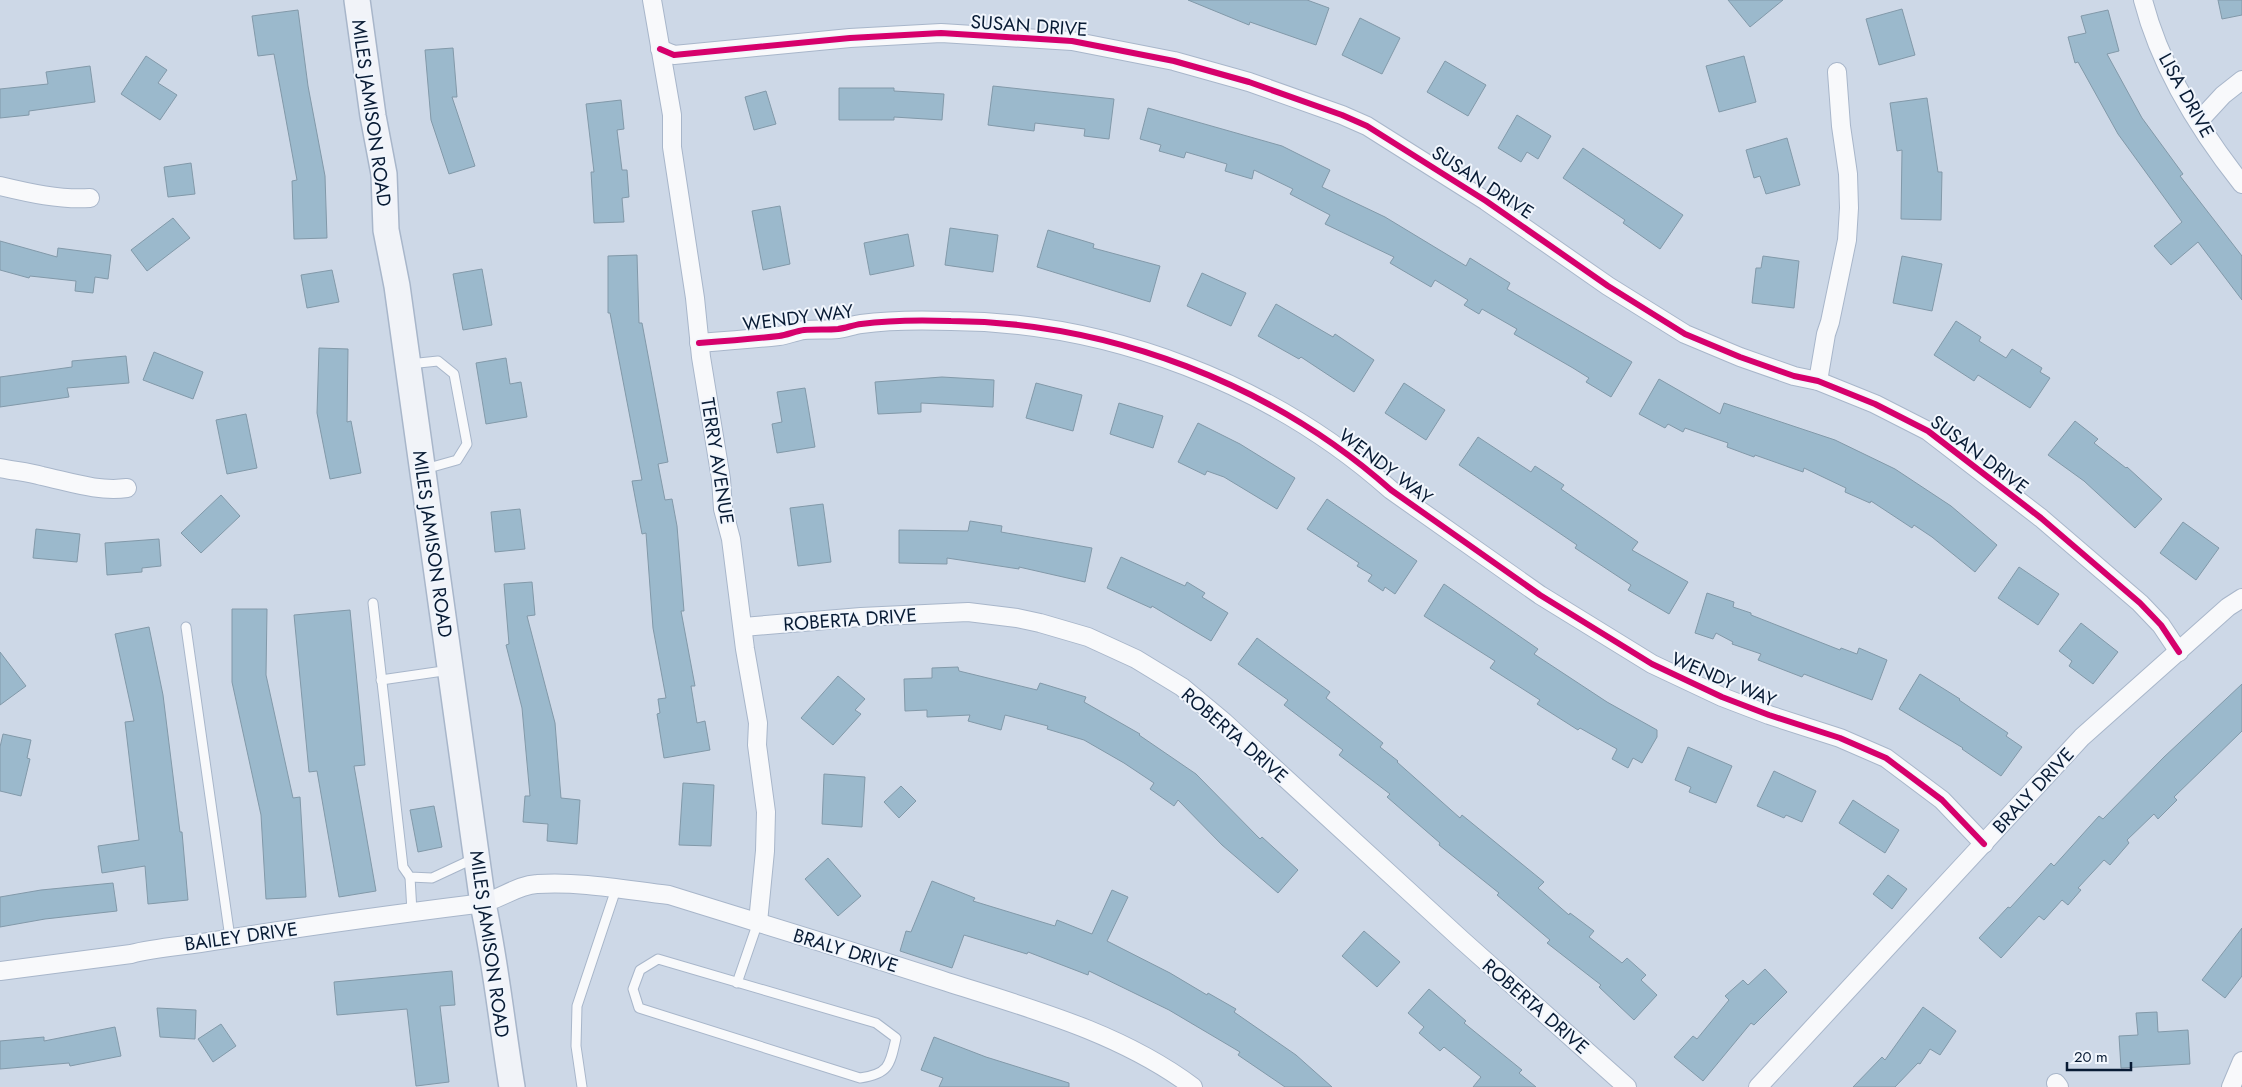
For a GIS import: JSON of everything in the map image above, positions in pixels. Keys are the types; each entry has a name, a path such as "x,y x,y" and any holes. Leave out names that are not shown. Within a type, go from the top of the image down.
{"main road":[{"name":"MILES JAMISON ROAD","path":"357,0 373,116 384,174 386,230 397,286 482,904 492,944 501,1022 512,1087"}],"street":[{"name":"TERRY AVENUE","path":"652,0 672,115 672,147 724,509 731,539 758,723 757,745 766,812 765,851 758,922"},
{"name":"LISA DRIVE","path":"2143,0 2167,65 2198,121 2242,184"},
{"name":"SUSAN DRIVE","path":"660,49 674,55 850,38 941,33 1072,41 1174,60 1230,76 1342,115 1367,126 1486,200 1608,286 1685,334 1740,357 1794,376 1818,381 1902,416 1928,431 1974,464 2041,518 2140,603 2161,625 2178,652"},
{"path":"1818,381 1826,334 1848,240 1848,174 1841,126 1837,72"},
{"path":"2198,121 2223,95 2242,80"},
{"path":"0,186 29,193 76,199 90,198"},
{"name":"WENDY WAY","path":"700,342 755,339 803,330 842,328 860,324 950,320 997,323 1046,329 1096,339 1144,352 1215,378 1284,412 1370,472 1390,490 1540,595 1652,664 1722,697 1769,715 1840,738 1886,758 1942,800 1984,844"},
{"path":"0,468 95,488 112,490 126,488"},
{"name":"BRALY DRIVE","path":"1758,1087 2082,738 2228,607 2242,598"},
{"name":"ROBERTA DRIVE","path":"743,627 861,617 968,612 1017,618 1088,637 1136,659 1182,688 1224,722 1463,941 1627,1087"},
{"name":"BRALY DRIVE","path":"482,904 523,886 538,884 616,889 669,895 1000,999 1090,1030 1142,1053 1168,1068 1194,1087"},
{"name":"BAILEY DRIVE","path":"0,971 412,912 482,904"},
{"path":"2231,1087 2242,1061"}],"lane":[{"path":"408,364 438,361 454,374 467,444 457,460 423,470"},
{"path":"373,603 403,867 410,877 412,912"},
{"path":"186,627 230,938"},
{"path":"381,680 450,670"},
{"path":"410,877 432,878 477,857"},
{"path":"582,1087 576,1046 578,1006 616,889"},
{"path":"737,983 758,922"},
{"path":"658,959 737,983 876,1023 896,1038 891,1062 876,1076 860,1078 638,1008 633,990 640,970 658,959"}],"building":[{"path":"1188,0 1307,0 1329,8 1316,45 1250,22 1249,25"},
{"path":"1728,0 1783,0 1750,27"},
{"path":"2218,0 2242,0 2242,15 2222,19"},
{"path":"1902,9 1915,55 1879,65 1866,19"},
{"path":"298,10 308,86 325,176 327,238 294,239 292,181 297,180 274,54 258,56 252,16"},
{"path":"2108,10 2119,51 2107,54 2142,118 2183,174 2180,176 2242,256 2242,300 2198,242 2171,265 2154,246 2182,222 2118,134 2078,62 2075,63 2068,37 2086,33 2081,16"},
{"path":"1360,18 1400,38 1382,74 1342,55"},
{"path":"453,48 457,97 452,97 475,166 449,174 431,120 425,50"},
{"path":"146,56 167,70 158,83 177,95 160,120 121,94"},
{"path":"1744,56 1756,102 1719,112 1706,66"},
{"path":"1445,61 1486,85 1468,116 1427,92"},
{"path":"90,66 95,102 29,111 29,115 0,118 0,89 48,84 46,72"},
{"path":"993,86 1114,99 1109,139 1084,136 1085,129 1035,123 1034,131 988,125"},
{"path":"839,88 894,88 894,91 944,94 942,120 894,117 894,120 839,120"},
{"path":"766,91 776,124 754,130 745,97"},
{"path":"1927,98 1938,172 1942,172 1941,220 1901,219 1902,150 1897,151 1890,103"},
{"path":"621,100 624,129 617,130 622,170 627,170 629,197 622,198 624,222 594,223 591,172 594,172 586,104"},
{"path":"1148,108 1282,146 1330,170 1322,187 1385,217 1466,266 1470,258 1510,283 1507,289 1632,362 1611,397 1586,382 1589,378 1514,334 1517,329 1482,309 1479,314 1464,305 1468,300 1435,280 1431,287 1390,263 1394,257 1325,224 1330,215 1290,194 1293,189 1254,170 1252,179 1225,171 1227,164 1186,152 1184,158 1159,151 1161,145 1140,139"},
{"path":"1517,115 1551,136 1538,159 1527,152 1521,162 1498,148"},
{"path":"1787,138 1800,185 1766,194 1760,176 1754,178 1746,150"},
{"path":"1583,148 1683,215 1660,249 1623,223 1625,220 1563,178"},
{"path":"191,163 195,194 168,197 164,167"},
{"path":"780,206 790,264 763,270 752,211"},
{"path":"173,218 190,238 147,271 131,250"},
{"path":"950,228 998,235 993,272 945,265"},
{"path":"1048,230 1094,244 1093,248 1160,266 1150,302 1037,267"},
{"path":"908,234 914,266 870,275 864,243"},
{"path":"0,241 57,257 58,248 111,255 108,279 95,277 93,293 75,291 76,281 30,276 29,278 0,270"},
{"path":"637,255 639,323 642,323 668,462 658,464 665,500 672,499 677,526 684,611 681,611 695,686 691,686 697,723 705,721 710,750 664,758 657,714 660,713 658,699 666,698 653,628 646,533 642,534 632,481 642,480 610,313 608,313 608,256"},
{"path":"1763,256 1799,261 1794,308 1752,303 1756,268 1761,268"},
{"path":"1902,256 1942,264 1932,311 1893,303"},
{"path":"482,269 492,325 463,330 453,274"},
{"path":"332,270 339,302 307,308 301,275"},
{"path":"1202,273 1246,293 1231,326 1187,306"},
{"path":"1276,304 1333,337 1335,334 1374,360 1354,392 1301,357 1299,359 1258,336"},
{"path":"1956,321 1981,337 1979,341 2006,358 2012,349 2042,368 2040,372 2050,378 2030,408 1978,375 1974,381 1934,355"},
{"path":"319,348 348,349 347,422 351,421 361,473 330,479 317,413"},
{"path":"154,352 203,372 193,399 143,380"},
{"path":"126,356 129,383 67,388 69,397 0,407 0,377 72,367 72,361"},
{"path":"506,358 510,384 521,382 527,417 486,424 476,363"},
{"path":"942,377 994,380 993,407 921,403 921,412 878,414 875,382"},
{"path":"1659,379 1720,414 1724,403 1835,440 1895,469 1951,506 1997,545 1975,572 1914,525 1912,528 1871,501 1870,503 1845,492 1846,488 1804,468 1803,472 1755,455 1754,457 1727,447 1728,443 1685,428 1683,432 1668,424 1665,428 1639,414"},
{"path":"1036,383 1082,395 1073,431 1026,418"},
{"path":"1404,383 1445,410 1426,440 1385,413"},
{"path":"805,388 815,447 777,453 772,424 782,422 777,392"},
{"path":"1119,403 1163,416 1153,448 1110,434"},
{"path":"246,414 257,468 227,474 216,420"},
{"path":"2075,421 2098,439 2094,443 2127,467 2162,499 2135,528 2084,481 2048,455"},
{"path":"1198,423 1240,444 1295,478 1277,509 1224,477 1207,471 1205,475 1178,462"},
{"path":"1478,437 1531,472 1535,466 1564,485 1561,489 1638,542 1632,550 1688,582 1669,614 1628,590 1631,585 1575,548 1577,545 1459,465"},
{"path":"221,495 240,516 201,553 181,533"},
{"path":"1327,499 1417,561 1395,594 1385,587 1383,591 1368,581 1372,575 1357,566 1359,563 1307,529"},
{"path":"823,504 831,562 798,566 790,508"},
{"path":"520,509 525,549 495,552 491,512"},
{"path":"970,521 1002,526 1001,532 1092,548 1085,582 1019,567 1019,569 947,558 947,564 899,563 899,530 968,531"},
{"path":"2183,522 2219,548 2196,580 2160,553"},
{"path":"36,529 80,534 77,562 33,558"},
{"path":"159,539 161,566 142,568 142,572 107,575 105,543"},
{"path":"1121,557 1185,586 1187,582 1205,593 1202,597 1228,613 1211,641 1152,606 1151,608 1107,588"},
{"path":"2019,567 2059,594 2038,625 1998,598"},
{"path":"532,582 535,615 527,616 555,723 561,798 580,800 577,844 547,841 548,824 523,822 525,796 530,796 522,708 506,645 509,644 504,584"},
{"path":"1444,584 1538,649 1534,654 1607,702 1657,730 1657,737 1642,763 1633,758 1628,768 1612,759 1617,749 1580,728 1578,730 1537,704 1540,700 1490,668 1495,661 1424,616"},
{"path":"1707,593 1734,602 1733,607 1751,613 1751,615 1840,650 1841,648 1857,654 1859,648 1887,660 1872,700 1804,674 1802,677 1758,660 1761,654 1732,644 1733,642 1716,633 1713,639 1695,633"},
{"path":"232,609 267,609 266,675 293,798 300,797 306,897 266,899 261,815 232,682"},
{"path":"350,610 365,765 354,766 376,891 339,897 317,771 309,772 294,615"},
{"path":"2081,623 2118,652 2093,684 2069,666 2072,661 2059,651"},
{"path":"149,627 163,695 180,832 182,832 188,900 148,904 145,866 102,873 98,846 139,840 125,722 134,721 115,634"},
{"path":"1257,638 1330,692 1326,698 1383,743 1380,747 1460,818 1462,815 1544,882 1538,888 1569,915 1570,913 1594,931 1589,937 1622,963 1627,958 1646,975 1641,980 1657,995 1634,1020 1599,987 1601,985 1547,943 1550,940 1497,895 1499,893 1439,845 1440,843 1387,797 1390,794 1339,755 1343,750 1284,705 1288,700 1238,664"},
{"path":"0,652 26,686 0,705"},
{"path":"958,667 959,671 1037,690 1040,683 1086,697 1084,702 1140,734 1196,774 1260,839 1262,837 1298,870 1278,893 1222,845 1178,800 1174,806 1150,789 1154,783 1084,740 1047,729 1048,726 1005,715 1001,730 968,721 970,715 927,717 927,710 905,711 904,679 932,678 932,668"},
{"path":"1920,674 1960,699 2008,733 2006,736 2022,747 2001,776 1963,748 1899,709"},
{"path":"838,676 865,699 855,710 861,714 833,745 801,718"},
{"path":"2242,684 2242,731 2174,797 2177,800 2158,819 2154,814 2127,840 2129,843 2110,865 2104,860 2078,888 2081,890 2068,905 2062,900 2044,920 2039,916 2001,958 1979,938 2008,907 2010,908 2051,863 2054,866 2099,816 2103,819 2164,757"},
{"path":"3,734 31,740 27,758 30,759 21,796 0,791 0,747"},
{"path":"1688,747 1732,766 1716,803 1689,792 1691,787 1675,780"},
{"path":"1774,771 1816,791 1802,822 1786,815 1784,818 1757,806"},
{"path":"824,774 865,777 862,827 822,824"},
{"path":"683,783 714,785 711,846 679,845"},
{"path":"901,786 916,801 899,818 884,802"},
{"path":"1853,800 1899,830 1885,853 1839,823"},
{"path":"434,806 442,847 418,852 410,810"},
{"path":"828,858 861,896 838,916 805,879"},
{"path":"1888,875 1907,889 1892,909 1873,894"},
{"path":"932,881 975,898 973,901 1055,926 1057,920 1092,934 1112,890 1128,897 1107,941 1236,1009 1234,1012 1296,1055 1332,1087 1285,1087 1238,1055 1240,1052 1169,1010 1089,971 1088,975 1028,952 1027,954 964,935 952,968 900,951 906,931 911,932"},
{"path":"113,883 117,911 45,919 0,927 0,897 41,890"},
{"path":"2242,928 2242,976 2225,998 2202,980"},
{"path":"1364,931 1400,962 1377,987 1342,956"},
{"path":"1765,969 1787,992 1754,1025 1751,1023 1703,1081 1674,1057 1693,1036 1697,1039 1729,1000 1725,996 1743,980 1748,985"},
{"path":"452,971 455,1005 440,1006 449,1082 416,1086 407,1009 337,1015 334,982"},
{"path":"1429,989 1466,1021 1464,1023 1522,1070 1519,1073 1536,1087 1473,1087 1481,1077 1444,1047 1440,1051 1419,1033 1424,1027 1408,1013"},
{"path":"1923,1007 1956,1031 1940,1055 1930,1049 1920,1064 1918,1063 1895,1087 1853,1087 1882,1057 1885,1060"},
{"path":"157,1008 196,1010 195,1039 160,1037"},
{"path":"2157,1012 2158,1032 2188,1030 2190,1064 2121,1068 2119,1036 2138,1035 2136,1013"},
{"path":"221,1024 236,1046 213,1062 198,1039"},
{"path":"115,1027 121,1056 70,1066 69,1063 0,1069 0,1041 44,1037 44,1041"},
{"path":"934,1037 986,1057 1069,1083 1069,1087 939,1087 943,1078 921,1070"}],"cycle path":[{"path":"660,49 674,55 850,38 941,33 1072,41 1174,61 1249,82 1342,115 1367,126 1486,201 1608,286 1685,334 1740,357 1794,376 1818,381 1875,404 1928,431 2041,518 2140,603 2161,625 2179,652"},
{"path":"699,343 779,336 804,330 838,329 858,324 951,321 1011,324 1070,333 1129,347 1186,366 1241,390 1294,419 1344,452 1391,490 1540,595 1652,664 1722,697 1769,715 1840,738 1886,758 1942,800 1984,844"}]}
